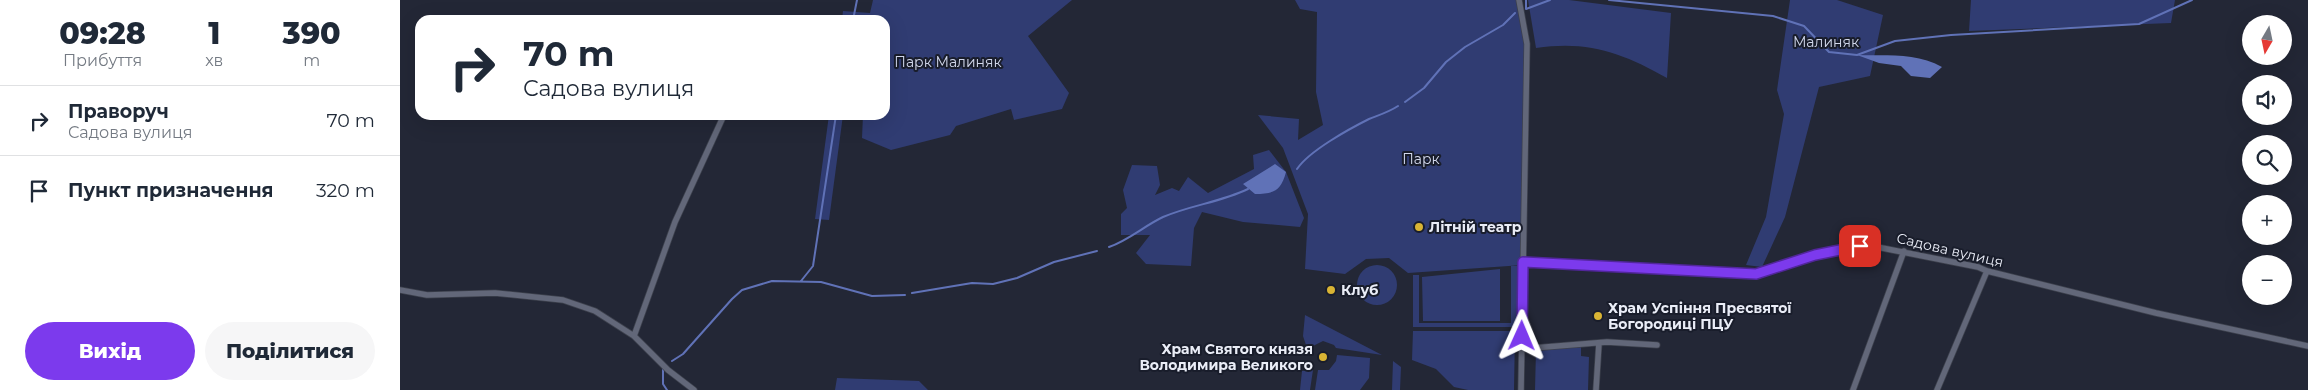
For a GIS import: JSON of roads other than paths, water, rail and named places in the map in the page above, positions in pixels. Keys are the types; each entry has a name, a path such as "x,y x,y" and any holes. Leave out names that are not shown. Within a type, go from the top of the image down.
{"street":[{"path":"1519,0 1527,44 1521,390"},
{"path":"634,336 676,222 722,120"},
{"name":"Садова вулиця","path":"1523,262 1756,274 1815,255 1846,248 1872,246 1978,267 1987,271 2156,313 2308,346"},
{"path":"1853,390 1904,251"},
{"path":"1937,390 1987,271"},
{"path":"400,290 427,295 495,293 563,300 595,311 634,336 668,370 694,390"},
{"path":"1522,349 1599,343 1656,345"},
{"path":"1596,390 1599,343"}],"waterway":[{"path":"854,15 857,0"},
{"path":"1526,0 1526,9 1550,0"},
{"path":"1609,0 1773,16 1804,26 1829,52 1857,55 1895,41 1951,35 2139,24 2192,0"},
{"path":"1405,102 1424,88 1446,62 1465,47 1503,25 1515,13"},
{"path":"1297,169 1311,155 1330,141 1361,123 1398,106"},
{"path":"801,281 813,266 835,120"},
{"path":"1109,247 1123,241 1163,217 1248,189"},
{"path":"912,293 972,283 993,284 1017,278 1054,262 1097,251"},
{"path":"672,361 683,354 742,290 772,281 821,282 872,296 905,295"},
{"path":"663,369 663,384 667,390"}],"place":[{"name":"Літній театр","path":"1419,227"},
{"name":"Клуб","path":"1331,290"},
{"name":"Храм Успіння Пресвятої Богородиці ПЦУ","path":"1598,316"},
{"name":"Храм Святого князя Володимира Великого","path":"1323,357"}],"park label":[{"name":"Малиняк","path":"1826,42"},
{"name":"Парк Малиняк","path":"948,62"},
{"name":"Парк","path":"1421,159"}]}
